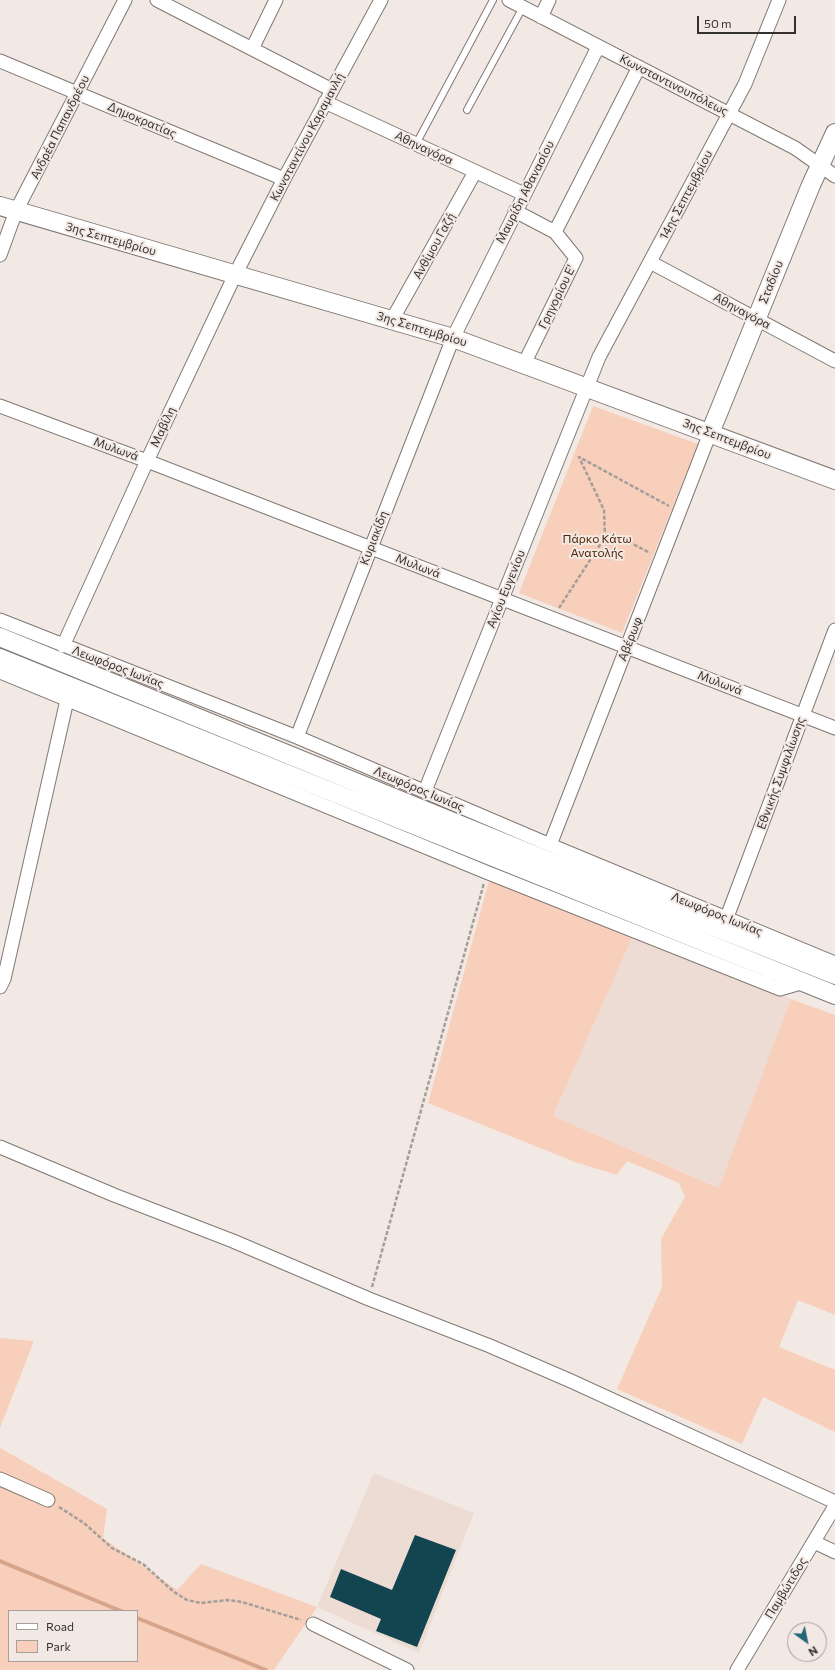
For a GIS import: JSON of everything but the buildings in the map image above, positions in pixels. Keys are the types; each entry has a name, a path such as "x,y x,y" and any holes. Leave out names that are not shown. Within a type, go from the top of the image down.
{"street":[{"name":"Ανδρέα Παπανδρέου","path":"0,255 8,209 77,93 125,0"},
{"path":"157,0 332,90"},
{"path":"252,49 276,0"},
{"name":"Κωνσταντίνου Καραμανλή","path":"235,275 284,179 381,0"},
{"name":"Κωνσταντινουπόλεως","path":"509,0 795,148 835,176"},
{"path":"541,16 549,0"},
{"name":"14ης Σεπτεμβρίου","path":"587,387 602,352 745,84 779,0"},
{"name":"Μαυρίδη Αθανασίου","path":"453,338 598,47"},
{"name":"Δημοκρατίας","path":"0,61 284,179"},
{"path":"555,232 639,67"},
{"name":"Αθηναγόρα","path":"325,102 524,194"},
{"name":"Σταδίου","path":"710,433 819,164 835,133"},
{"name":"Ανθίμου Γαζή","path":"392,320 475,172"},
{"name":"3ης Σεπτεμβρίου","path":"8,209 453,338 835,480"},
{"name":"Γρηγορίου Ε'","path":"515,211 555,232 576,258 524,364"},
{"name":"Αθηναγόρα","path":"650,262 835,361"},
{"name":"Μαβίλη","path":"63,646 147,461 235,275"},
{"name":"Κυριακίδη","path":"297,738 453,338"},
{"name":"Αγίου Ευγενίου","path":"425,791 587,387"},
{"name":"Μυλωνά","path":"0,406 147,461 835,728"},
{"name":"Αβέρωφ","path":"550,845 710,433"},
{"name":"Λεωφόρος Ιωνίας","path":"0,620 297,738 835,963"},
{"name":"Εθνικής Συμφιλίωσης","path":"727,918 835,630"},
{"name":"Λεωφόρος Ιωνίας","path":"0,637 544,859 835,975"},
{"path":"0,658 835,995"},
{"path":"0,672 486,872 780,989 804,982"},
{"path":"0,987 4,979 67,700"},
{"path":"0,1147 114,1195 233,1241 369,1299 490,1346 571,1381 774,1476 835,1502"},
{"path":"0,1479 48,1500"},
{"name":"Παμβώτιδος","path":"737,1670 835,1506"},
{"path":"814,1542 835,1552"},
{"path":"313,1624 407,1670"}],"lane":[{"path":"416,144 493,0"},
{"path":"468,110 523,7"}],"path":[{"path":"552,618 606,538 604,510 579,457 680,512"},
{"path":"606,538 630,542 662,558"},
{"path":"369,1299 466,951 486,872"},
{"path":"48,1500 84,1523 112,1548 124,1552 143,1564 174,1592 187,1600 201,1603 228,1600 242,1602 313,1624"}],"shaded area":[{"path":"633,936 791,999 720,1188 553,1116"},
{"path":"374,1473 474,1513 419,1653 317,1607"}],"green space":[{"name":"Πάρκο Κάτω Ανατολής","path":"593,406 698,444 622,633 519,593"},
{"path":"490,877 633,936 553,1116 719,1188 791,999 835,1015 835,1315 798,1300 779,1347 835,1370 835,1432 763,1397 742,1444 617,1389 662,1287 661,1239 685,1197 679,1183 627,1161 617,1175 575,1162 428,1103"},
{"path":"0,1338 34,1341 0,1428"},
{"path":"0,1448 107,1509 103,1538 177,1590 201,1564 317,1607 274,1670 0,1670"}],"waterway":[{"path":"0,1561 119,1610"},
{"path":"138,1618 266,1670"}]}
